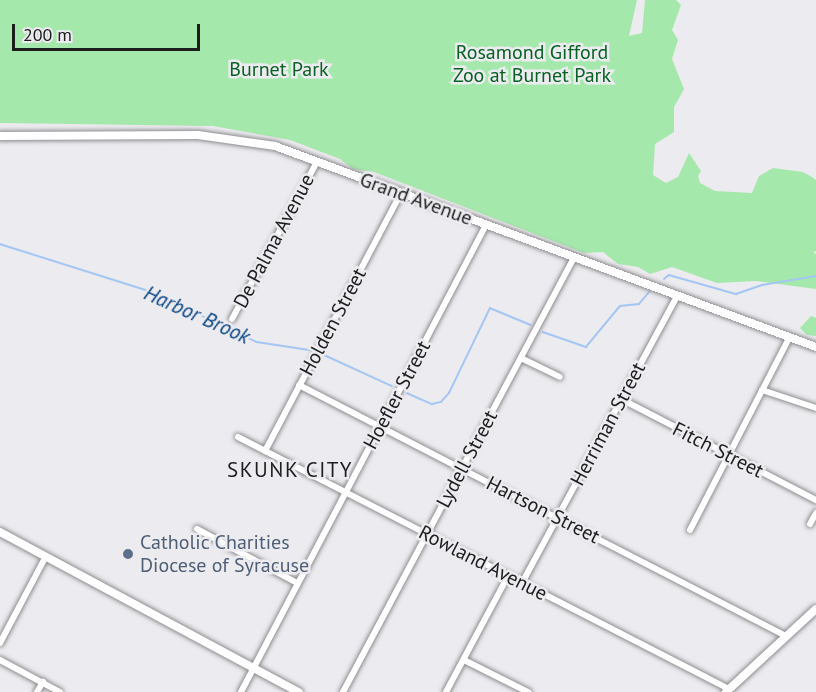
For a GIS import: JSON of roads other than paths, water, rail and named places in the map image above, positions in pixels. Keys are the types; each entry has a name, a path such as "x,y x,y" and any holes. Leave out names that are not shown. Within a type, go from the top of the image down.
{"street":[{"name":"Grand Avenue","path":"0,136 198,135 275,146 816,347"},
{"name":"De Palma Avenue","path":"232,319 316,162"},
{"name":"Holden Street","path":"265,451 400,193"},
{"name":"Hoefler Street","path":"241,692 486,225"},
{"name":"Lydell Street","path":"343,692 574,258"},
{"name":"Herriman Street","path":"522,583 677,296"},
{"path":"690,530 789,338"},
{"path":"521,358 560,377"},
{"name":"Hartson Street","path":"299,385 786,636"},
{"path":"762,390 816,408"},
{"name":"Fitch Street","path":"621,399 816,500"},
{"name":"Rowland Avenue","path":"238,437 732,690"},
{"path":"810,524 816,513"},
{"path":"197,529 297,583"},
{"path":"0,532 299,692"},
{"path":"0,643 46,556"},
{"path":"446,692 508,576"},
{"path":"732,690 816,609"},
{"path":"0,660 60,692"},
{"path":"464,660 528,692"},
{"path":"37,692 42,682"}],"waterway":[{"name":"Harbor Brook","path":"0,244 152,292 257,342 315,351"},
{"name":"Harbor Brook","path":"664,279 669,275 736,294 762,285 816,276"},
{"name":"Harbor Brook","path":"543,332 586,347 620,306 639,304 649,292"},
{"name":"Harbor Brook","path":"407,393 432,404 441,402 449,393 490,308 531,325"},
{"name":"Harbor Brook","path":"320,353 392,386"}],"place":[{"name":"Catholic Charities Diocese of Syracuse","path":"128,554"}],"district":[{"name":"SKUNK CITY","path":"290,470"}],"park label":[{"name":"Rosamond Gifford Zoo at Burnet Park","path":"532,64"},
{"name":"Burnet Park","path":"279,69"}]}
